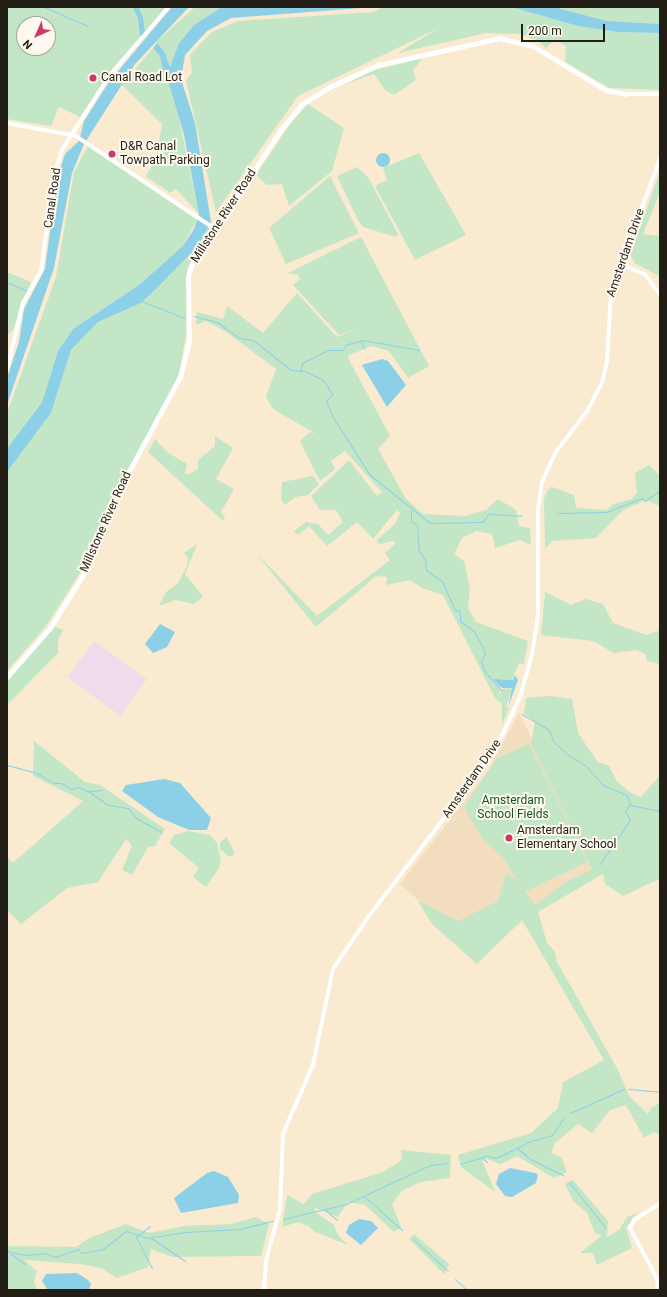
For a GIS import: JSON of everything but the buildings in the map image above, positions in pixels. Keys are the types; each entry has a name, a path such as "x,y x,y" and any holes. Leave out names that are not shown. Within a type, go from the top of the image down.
{"main road":[{"name":"Millstone River Road","path":"7,676 50,628 86,570 114,499 180,377 189,337 189,272 296,110 317,94 378,65 472,42 509,39 533,46 600,89 626,94 660,94"}],"street":[{"name":"Canal Road","path":"7,370 23,303 41,270 55,172 62,150 108,79 169,7"},
{"path":"7,123 72,134 217,230"},
{"name":"Amsterdam Drive","path":"264,1290 266,1261 280,1208 283,1134 313,1065 333,969 369,916 482,769 503,734 520,697 532,655 538,617 540,489 552,459 588,410 602,383 608,356 610,298 660,159"},
{"path":"621,264 648,276 660,294"},
{"path":"656,1290 658,1281 630,1228 634,1220 660,1204"}],"shaded area":[{"path":"94,641 147,679 120,716 68,677"},
{"name":"Amsterdam Elementary School","path":"519,713 598,869 532,913 481,955 400,884 488,771"}],"green space":[{"path":"7,7 166,7 162,11 166,14 124,62 121,59 80,117 59,107 51,126 7,119"},
{"path":"195,7 222,7 194,25 179,43 170,67 164,51 156,42"},
{"path":"383,7 511,7 578,26 618,32 660,33 660,90 609,88 565,62 566,46 554,40 546,48 537,40 519,34 486,33 398,53 439,28 298,96 216,212 186,81 192,72 190,55 212,32 238,21 374,12"},
{"path":"554,7 660,7 660,24 607,21"},
{"path":"153,48 160,56 164,76 169,84 178,114 199,214 176,189 170,193 146,176 156,159 162,124 122,85"},
{"path":"423,58 413,70 416,80 394,95 385,90 374,74 348,83 371,71"},
{"path":"308,104 344,128 332,171 289,206 282,184 267,185 256,175 291,123"},
{"path":"88,146 197,220 183,246 139,285 73,329 58,351 42,401 7,450 7,413 56,277 74,172"},
{"path":"419,153 466,235 415,260 375,186 387,180 383,168"},
{"path":"357,167 368,177 398,234 396,237 363,227 358,220 337,176"},
{"path":"660,172 660,192 643,234 660,236 659,276 635,263 630,255"},
{"path":"330,176 359,233 286,264 269,228"},
{"path":"208,227 211,232 187,269 186,334 179,375 105,514 108,502 93,550 82,570 46,626 7,671 7,472 51,413 71,350 98,322 141,303 197,247"},
{"path":"361,237 429,366 408,378 389,351 371,346 347,356 390,436 378,449 406,499 423,514 465,516 486,510 498,499 516,510 519,526 530,528 531,545 520,540 495,548 492,534 476,531 462,538 454,554 464,561 470,589 468,608 476,622 528,641 524,664 519,663 512,680 501,679 499,698 502,689 512,688 506,706 509,708 502,724 502,704 495,698 443,595 422,588 410,580 386,585 387,577 376,576 316,627 256,553 317,616 390,560 385,553 396,543 392,541 381,544 377,543 377,540 395,524 400,513 397,510 373,539 357,522 327,546 309,526 298,535 294,531 306,522 318,524 328,535 343,522 336,510 320,510 311,496 349,460 377,496 382,492 345,451 331,461 335,469 320,481 300,441 310,432 316,434 273,409 266,397 276,369 228,333 206,321 196,325 197,312 223,319 227,306 263,333 297,293 337,337 358,329 339,335 293,285 300,279 298,275 288,273"},
{"path":"7,272 31,282 13,330 7,335"},
{"path":"215,436 233,448 216,479 234,489 221,512 225,518 223,521 148,452 155,439 167,452 187,464 185,474 192,473 198,469 198,460 215,446"},
{"path":"649,465 660,476 660,506 646,500 623,510 596,538 553,541 545,548 544,499 548,490 552,487 574,495 576,508 607,510 613,504 632,499 637,492 635,473"},
{"path":"313,476 319,484 308,495 295,497 285,505 281,500 282,482"},
{"path":"197,544 185,574 203,596 194,604 175,600 159,606 166,592 178,583 187,566 188,558 184,553"},
{"path":"545,592 571,605 586,599 603,604 613,623 646,635 658,631 660,623 660,664 647,661 645,654 636,650 614,653 593,641 541,635"},
{"path":"53,626 63,630 58,640 58,653 7,705 7,681"},
{"name":"Amsterdam School Fields","path":"549,696 572,699 578,733 598,762 609,766 617,781 629,792 641,797 660,775 660,881 657,880 623,896 605,884 603,874 538,912 547,943 555,952 557,962 618,1070 629,1096 648,1114 651,1108 660,1102 660,1135 654,1132 644,1138 626,1105 610,1110 592,1133 578,1124 555,1143 551,1153 561,1157 567,1172 554,1178 517,1156 501,1164 487,1159 482,1160 495,1192 461,1167 458,1155 531,1133 558,1108 563,1082 604,1060 522,920 477,964 432,924 418,901 458,921 498,901 506,872 518,882 501,855 484,841 464,807 496,759 529,744 587,862 525,892 535,905 568,881 592,869 531,745 535,721 524,713 526,698"},
{"path":"34,741 85,782 100,785 165,829 155,846 148,847 132,875 122,870 132,846 126,839 98,882 67,888 21,924 7,910 7,857 13,863 83,801 33,776"},
{"path":"188,831 210,835 217,843 221,860 219,868 206,887 193,877 199,868 169,843 174,835"},
{"path":"227,837 234,852 233,856 228,856 220,849 220,842"},
{"path":"401,1150 451,1155 450,1178 420,1182 402,1191 392,1204 401,1227 394,1232 365,1205 348,1202 338,1217 315,1208 315,1212 334,1225 338,1235 348,1245 313,1231 310,1227 298,1222 282,1227 287,1195 304,1204 312,1194 383,1172 402,1160"},
{"path":"573,1180 608,1221 607,1237 620,1229 627,1217 637,1213 626,1228 632,1248 597,1265 593,1253 580,1253 602,1235 595,1233 587,1213 573,1201 565,1184"},
{"path":"256,1217 269,1224 261,1256 173,1257 151,1249 148,1267 117,1278 101,1268 80,1264 24,1260 37,1271 34,1282 38,1290 7,1290 7,1246 76,1247 89,1238 126,1224 149,1233 185,1226 231,1224"},
{"path":"414,1234 449,1264 444,1274 409,1239"}],"water":[{"path":"172,7 189,7 135,64 84,144 72,173 54,268 7,405 7,378 19,342 24,309 45,269 57,179 65,154 79,141 84,121 109,82"},
{"path":"222,7 374,7 231,18 207,31 185,55 181,79 195,123 211,222 197,247 141,303 98,322 71,350 51,413 7,472 7,449 42,402 58,351 73,329 139,285 183,246 194,229 199,214 184,135 169,84 164,76 160,56 153,48 157,43 164,51 170,67 179,43 194,25"},
{"path":"511,7 554,7 607,21 660,24 660,33 618,32 578,26"},
{"path":"383,153 388,155 390,160 388,165 383,167 378,165 376,160 378,155"},
{"path":"382,359 388,361 406,385 387,407 362,365"},
{"path":"160,624 175,632 167,647 153,653 145,644"},
{"path":"515,675 518,680 508,707 512,688 502,688 493,679 513,680"},
{"path":"164,779 180,783 211,818 207,830 189,830 158,817 122,791 126,785"},
{"path":"510,1168 535,1173 538,1175 536,1183 512,1197 505,1196 496,1184 499,1174"},
{"path":"214,1171 228,1177 239,1195 238,1203 181,1213 174,1198 207,1173"},
{"path":"359,1219 371,1221 378,1228 361,1245 346,1233 349,1225"},
{"path":"77,1273 88,1280 91,1284 89,1290 48,1290 42,1281 46,1274"}],"waterway":[{"path":"44,7 88,26"},
{"path":"135,7 140,17 142,34"},
{"path":"7,282 27,291"},
{"path":"141,301 185,318"},
{"path":"194,316 217,322 239,338 253,340 291,370 305,371 323,380 332,394 326,401 334,419 370,475 430,523 482,522 489,514 522,516"},
{"path":"300,372 302,363 328,350 343,350 345,345 363,340 419,350"},
{"path":"361,342 364,348"},
{"path":"557,513 606,512 642,498 645,501 660,490"},
{"path":"411,510 411,521 417,525 419,551 425,560 426,570 442,581 455,610 460,611 460,621 474,631 485,653 481,661 485,672 502,691"},
{"path":"522,714 548,729 554,742 568,755 586,766 603,785 627,795 630,805 660,811"},
{"path":"7,765 37,773 53,783 61,783 71,789 78,787 88,791 108,805 128,808 136,818 161,832"},
{"path":"89,791 102,790"},
{"path":"600,864 630,820 625,811 630,804"},
{"path":"570,1113 624,1089"},
{"path":"628,1089 660,1092"},
{"path":"460,1164 487,1156 496,1158 531,1141 552,1135 564,1117"},
{"path":"517,1148 530,1159 563,1175"},
{"path":"483,1159 487,1162"},
{"path":"283,1219 346,1204 430,1165 448,1163"},
{"path":"569,1182 605,1227"},
{"path":"365,1197 402,1230"},
{"path":"324,1209 337,1220"},
{"path":"7,1251 24,1255 45,1253 55,1257 78,1249 81,1253 103,1249 126,1231 148,1238 186,1232 240,1229 273,1221"},
{"path":"150,1226 136,1237 152,1268"},
{"path":"151,1238 185,1261"},
{"path":"413,1239 448,1271"},
{"path":"11,1254 25,1264"},
{"path":"455,1279 467,1290"}],"place":[{"name":"Canal Road Lot","path":"93,78"},
{"name":"D&R Canal Towpath Parking","path":"112,154"},
{"name":"Amsterdam Elementary School","path":"509,838"}]}
